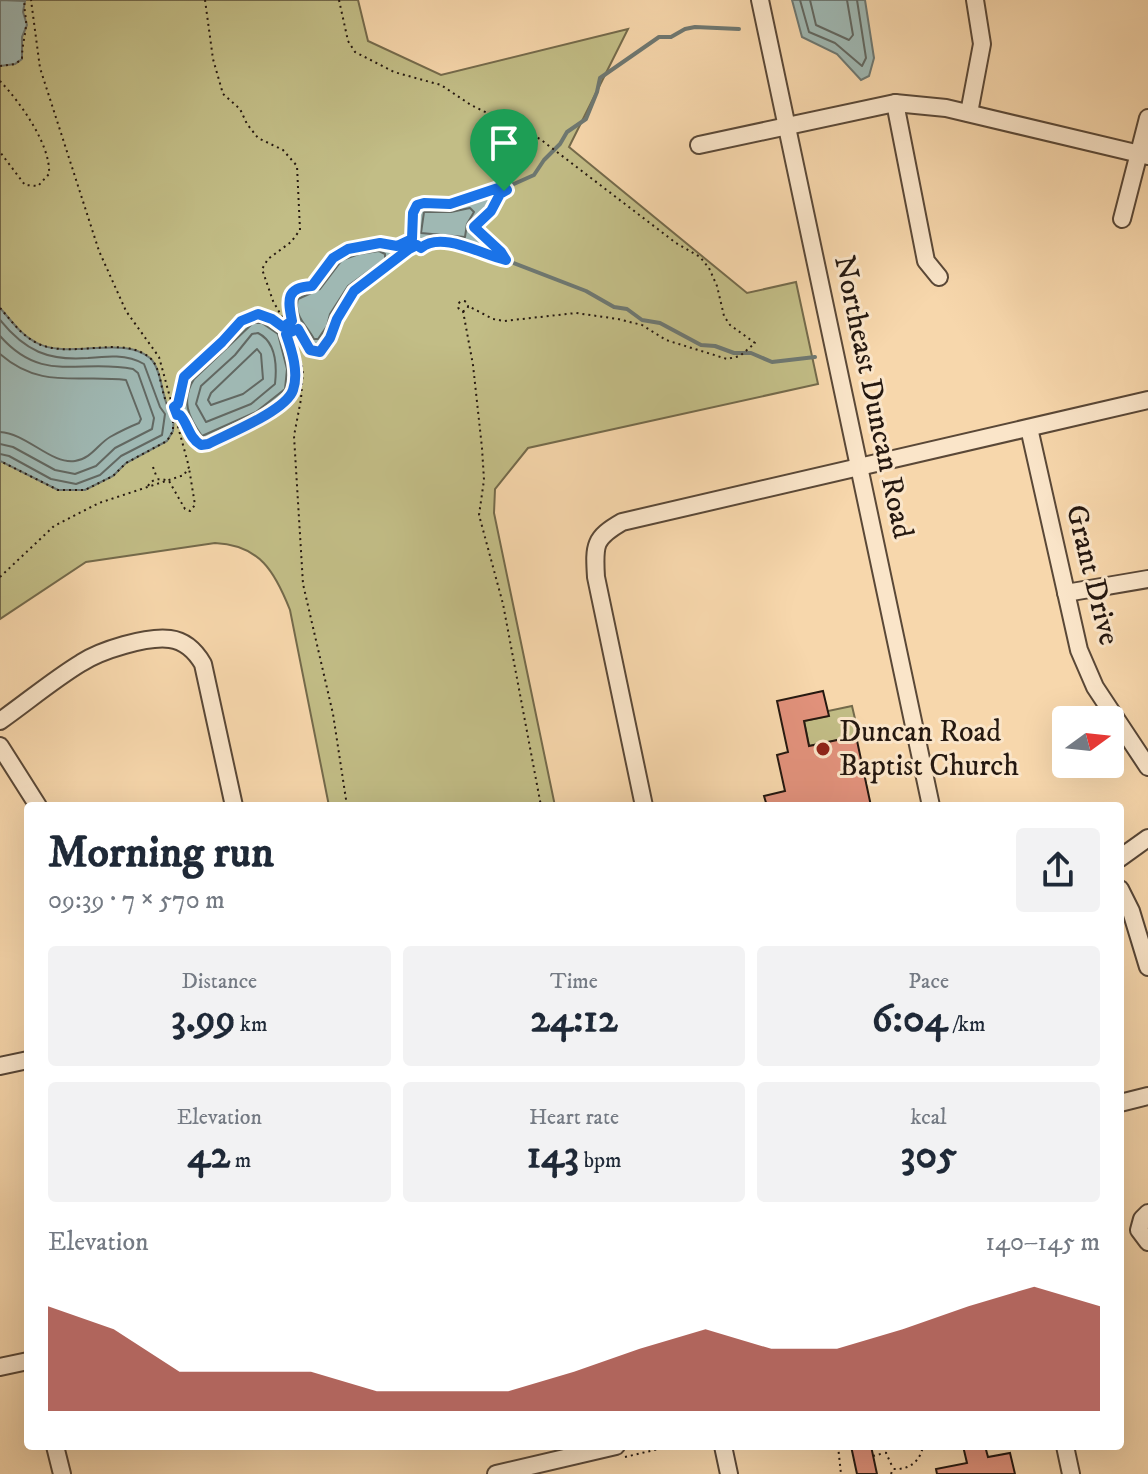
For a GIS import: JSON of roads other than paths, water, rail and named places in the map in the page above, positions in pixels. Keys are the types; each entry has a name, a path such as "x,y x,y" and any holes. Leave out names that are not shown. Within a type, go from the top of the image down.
{"street":[{"name":"Northeast Duncan Road","path":"760,0 930,802"},
{"path":"969,113 982,44 975,0"},
{"path":"895,103 926,261 939,277"},
{"path":"699,145 895,103 946,108 1144,155"},
{"path":"1122,219 1144,155 1148,118"},
{"path":"643,802 596,577 594,553 604,532 622,522 1148,400"},
{"name":"Grant Drive","path":"1029,428 1079,650 1095,687 1148,767"},
{"path":"1066,593 1148,579"},
{"path":"0,721 82,662 126,645 170,639 186,644 198,654 203,664 233,802"},
{"path":"0,746 35,802"},
{"path":"1124,855 1148,838"},
{"path":"1124,897 1148,967"},
{"path":"0,1066 24,1061"},
{"path":"1124,1102 1148,1096"},
{"path":"1148,1213 1142,1219 1139,1230 1148,1242"},
{"path":"0,1367 24,1362"},
{"path":"56,1450 62,1474"},
{"path":"496,1474 541,1469 603,1450"},
{"path":"724,1450 729,1474"},
{"path":"1066,1450 1071,1474"}],"water":[{"path":"0,0 25,1 23,12 27,25 22,37 22,59 15,64 0,66"},
{"path":"792,0 865,0 874,58 869,76 861,80 837,54 802,37"},
{"path":"504,186 507,190 500,194 491,211 474,227 506,260 440,241 421,248 414,246 354,291 320,352 310,350 298,329 286,334 292,354 293,384 280,405 268,413 201,445 193,439 181,416 174,416 173,431 167,441 85,490 58,490 0,461 0,308 25,335 48,347 110,347 139,351 153,362 167,405 171,408 177,405 187,374 245,318 264,315 283,327 292,320 288,304 292,293 312,285 333,258 348,249 380,243 397,246 412,239 413,213 417,205 451,204"}],"waterway":[{"path":"505,188 534,175 567,132 586,119 600,78 659,37 671,37 695,27 739,29"},
{"path":"506,260 586,291 614,307 627,309 642,320 660,323 701,345 734,353 751,353 772,362 815,357"}],"place":[{"name":"Duncan Road Baptist Church","path":"823,749"}]}
